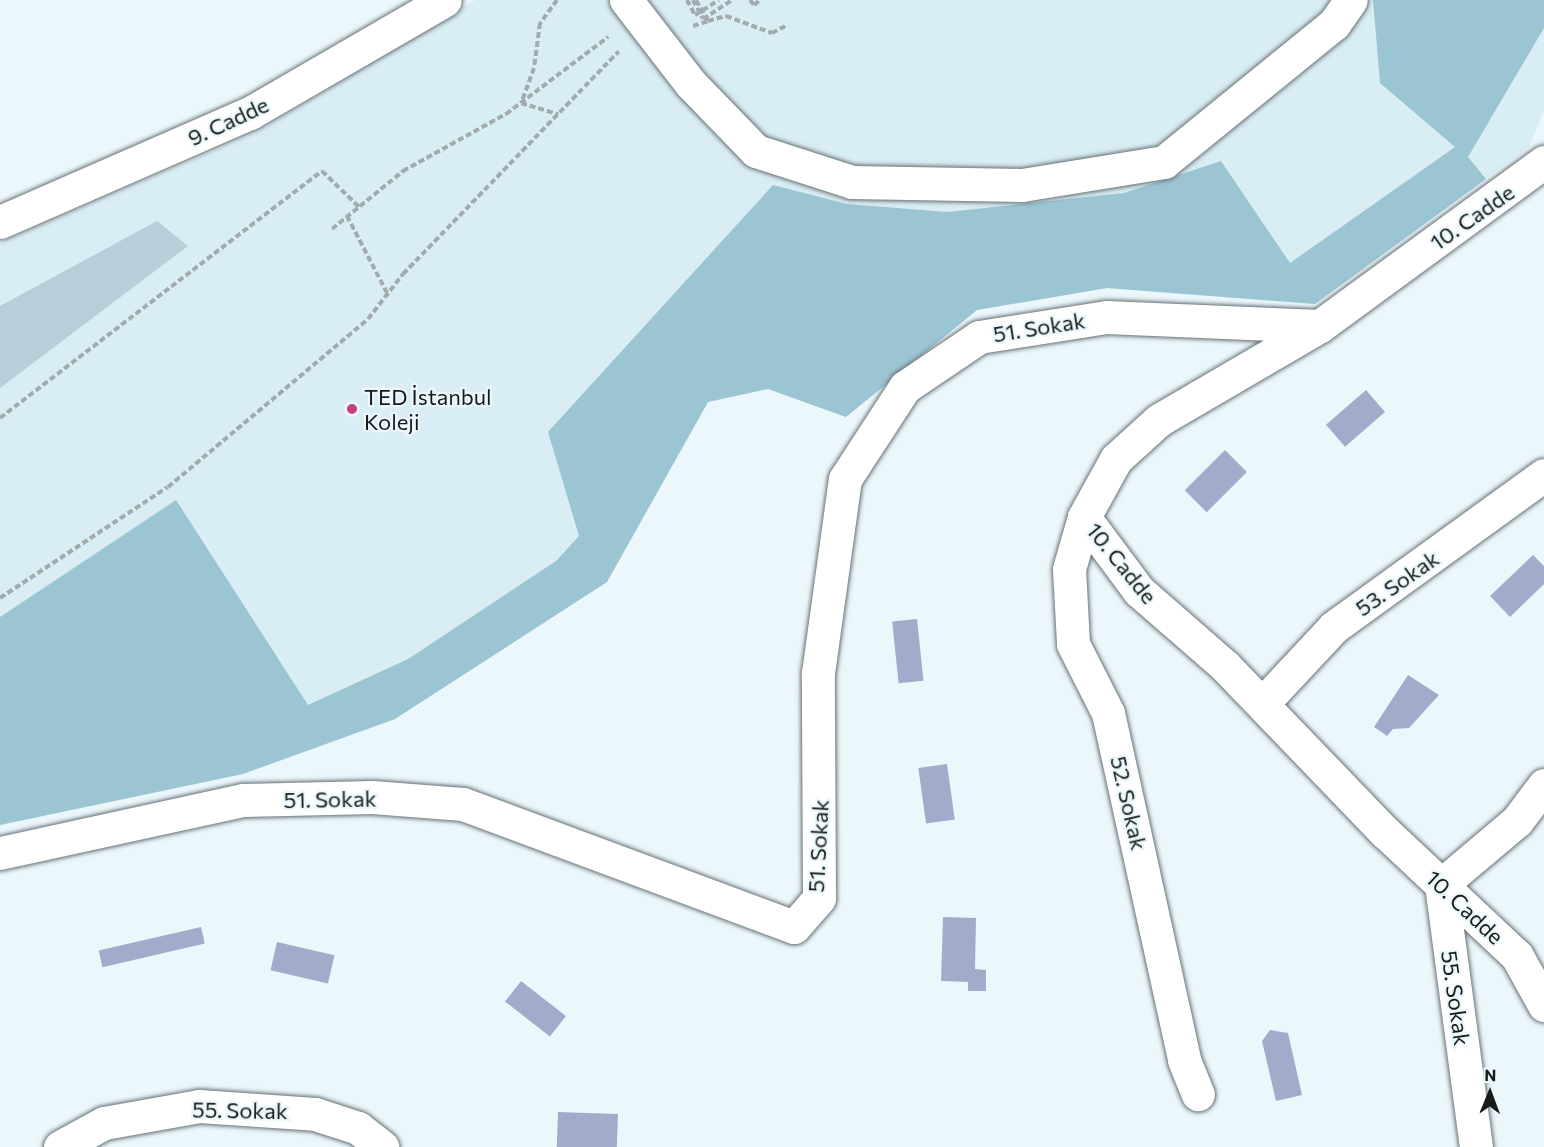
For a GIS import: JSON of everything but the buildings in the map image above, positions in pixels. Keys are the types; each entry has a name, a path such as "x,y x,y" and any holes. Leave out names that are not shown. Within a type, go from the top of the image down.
{"street":[{"name":"9. Cadde","path":"0,222 250,113 445,0"},
{"path":"640,14 691,84 756,151 852,182 1022,185 1164,162 1334,24 1351,0"},
{"name":"10. Cadde","path":"1544,162 1320,326 1159,420 1116,459 1084,517 1139,591 1262,704 1441,885 1517,956 1544,1005"},
{"name":"51. Sokak","path":"0,853 243,800 372,797 463,804 794,927 819,898 818,673 845,479 905,387 979,337 1106,317 1320,326"},
{"name":"53. Sokak","path":"1262,704 1335,627 1544,475"},
{"name":"52. Sokak","path":"1084,517 1069,570 1073,644 1108,713 1184,1059 1198,1094"},
{"path":"1441,885 1517,821 1544,785"},
{"name":"55. Sokak","path":"1441,885 1476,1147"},
{"name":"55. Sokak","path":"60,1147 104,1123 199,1106 315,1114 358,1128 382,1147"}],"path":[{"path":"521,103 534,68 540,23 557,0"},
{"path":"687,0 695,15 718,0"},
{"path":"695,0 704,19 732,0"},
{"path":"695,0 704,13"},
{"path":"750,0 753,5 760,0"},
{"path":"332,229 403,171 521,103 640,14"},
{"path":"0,598 168,487 368,319 387,293 625,45 640,14"},
{"path":"708,21 726,16 772,33 785,26"},
{"path":"521,103 558,114"},
{"path":"0,418 321,171 358,207"},
{"path":"347,216 387,293"}],"shaded area":[{"name":"TED İstanbul Koleji","path":"475,0 1544,0 1544,110 1529,147 1315,304 1107,288 977,310 846,417 768,389 708,402 607,582 395,719 243,774 0,825 0,243 258,132"},
{"path":"1373,0 1544,0 1544,28 1468,157 1486,179 1315,304 1107,288 977,310 846,417 768,389 708,402 607,582 395,719 243,774 0,825 0,617 176,500 308,705 408,659 556,561 579,536 548,432 773,185 847,204 947,212 1124,193 1221,161 1290,263 1455,147 1380,83"},
{"path":"157,221 188,246 0,388 0,306"},
{"path":"1366,390 1385,412 1345,447 1326,425"},
{"path":"1225,450 1247,472 1207,512 1185,490"},
{"path":"1533,555 1544,566 1544,584 1510,617 1490,596"},
{"path":"917,619 923,681 899,683 892,622"},
{"path":"1408,675 1439,695 1409,728 1393,729 1387,736 1374,727"},
{"path":"947,764 955,819 926,823 918,768"},
{"path":"943,917 976,918 975,969 986,970 986,991 968,991 968,982 941,981"},
{"path":"201,927 205,944 103,967 99,951"},
{"path":"277,942 334,955 328,984 270,970"},
{"path":"521,981 566,1016 550,1037 505,1001"},
{"path":"1270,1030 1288,1033 1302,1095 1276,1101 1262,1041"},
{"path":"558,1112 618,1114 617,1147 557,1147"}],"place":[{"name":"TED İstanbul Koleji","path":"352,409"}]}
